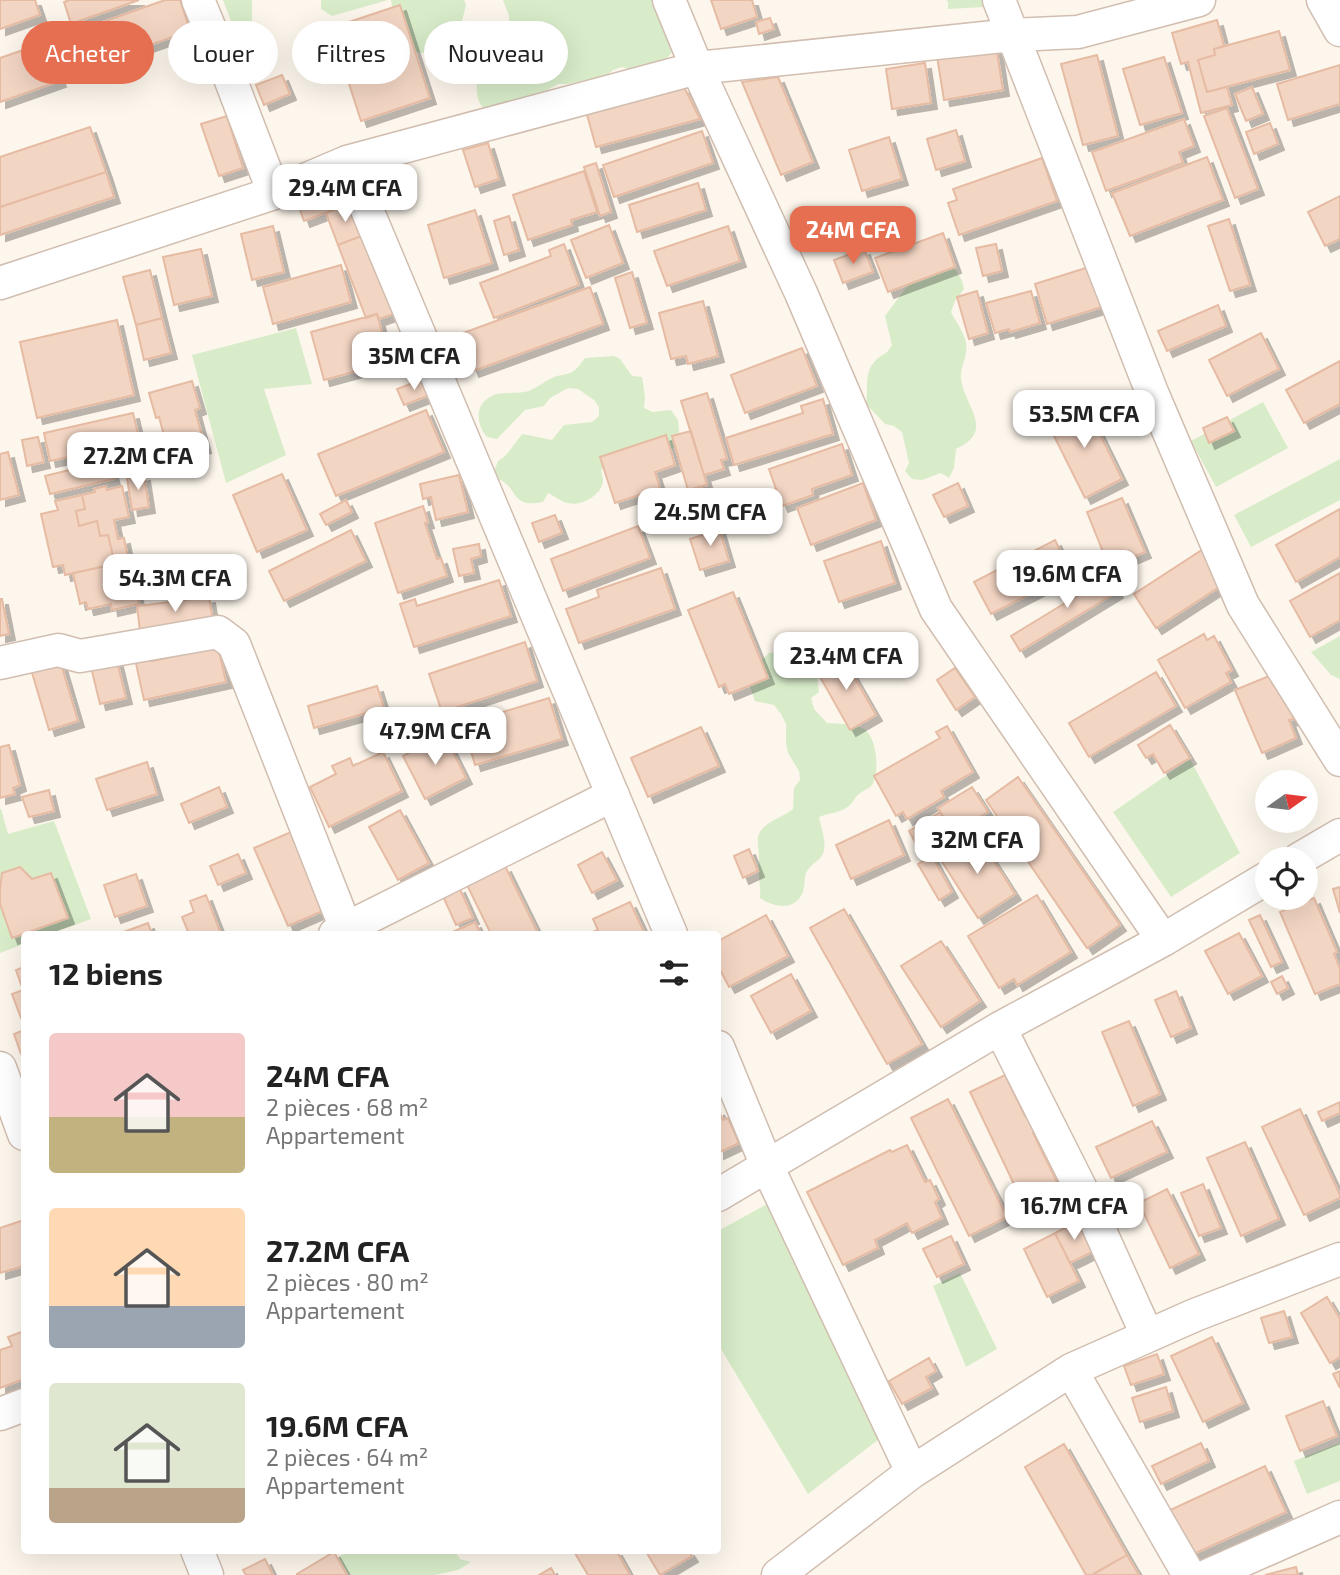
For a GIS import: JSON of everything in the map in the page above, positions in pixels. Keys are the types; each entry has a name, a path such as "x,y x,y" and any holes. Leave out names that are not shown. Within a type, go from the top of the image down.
{"street":[{"path":"198,0 274,193"},
{"path":"669,0 697,68 801,293 936,609 1163,940"},
{"path":"999,0 1153,395 1243,605 1340,761"},
{"path":"0,283 274,193 347,162 697,68 1013,35 1078,32 1199,0"},
{"path":"1324,0 1340,30"},
{"path":"347,162 670,931"},
{"path":"0,663 58,650 80,656 218,632 234,644 340,931"},
{"path":"342,931 613,795"},
{"path":"1318,848 1340,835"},
{"path":"721,1193 1000,1028 1163,940 1255,885"},
{"path":"1000,1028 1084,1195 1147,1335"},
{"path":"721,1054 767,1166 912,1472"},
{"path":"10,1079 21,1122"},
{"path":"778,1575 912,1472 1071,1370 1195,1315 1340,1259"},
{"path":"1071,1370 1189,1575"},
{"path":"0,1414 21,1406"},
{"path":"1209,1575 1340,1517"},
{"path":"199,1554 207,1575"}],"green space":[{"path":"223,0 252,0 252,21 231,21"},
{"path":"321,0 388,0 332,16 321,9"},
{"path":"391,0 464,0 466,5 462,21 424,21 424,52 420,53 410,49 410,21 397,21"},
{"path":"503,0 662,0 673,51 660,66 631,70 622,67 606,76 568,84 568,21 509,21"},
{"path":"946,0 987,0 988,3 984,7 948,9"},
{"path":"477,84 558,84 549,89 538,106 491,114 479,103"},
{"path":"950,264 959,275 964,289 951,312 966,341 961,379 976,426 968,442 956,449 954,468 949,478 941,473 922,480 912,479 905,471 909,463 902,432 885,424 866,404 868,375 872,365 892,345 885,316 908,285"},
{"path":"296,328 312,384 264,389 286,455 226,483 192,355"},
{"path":"614,356 620,359 632,376 642,377 644,408 653,412 671,410 678,420 680,440 674,448 665,452 607,462 601,471 603,482 599,491 584,502 565,502 548,493 543,502 519,500 509,486 495,478 498,461 506,456 523,434 552,440 564,425 592,422 599,416 599,407 578,389 568,388 550,398 544,406 525,410 497,439 487,437 480,425 479,412 484,401 497,394 529,391 554,377 572,372 585,358"},
{"path":"1263,402 1288,448 1216,487 1191,441"},
{"path":"1340,459 1340,500 1251,547 1234,515"},
{"path":"1340,636 1340,679 1331,675 1311,652"},
{"path":"805,647 814,652 819,692 811,698 814,709 827,723 855,726 868,733 876,755 876,772 872,785 849,806 819,817 824,842 823,854 807,871 803,892 799,898 790,905 778,906 760,898 758,838 764,827 793,809 794,788 800,780 799,771 788,753 786,724 781,714 774,705 755,701 748,681 748,672 769,653"},
{"path":"1190,759 1240,853 1171,897 1113,812"},
{"path":"1,809 8,834 54,821 91,919 58,931 21,931 21,945 0,953"},
{"path":"769,1203 879,1439 808,1494 721,1349 721,1229"},
{"path":"960,1273 997,1349 966,1367 933,1286"},
{"path":"1340,1443 1340,1481 1307,1494 1294,1461"},
{"path":"344,1554 457,1554 460,1559 471,1562 458,1570 435,1575 349,1575 338,1557"}],"building":[{"path":"0,0 35,0 40,15 0,29"},
{"path":"139,0 80,21 70,21 64,2"},
{"path":"165,0 180,0 187,21 168,21 168,39 154,44 154,21 105,21"},
{"path":"711,0 752,0 757,17 721,29"},
{"path":"400,5 405,21 352,21"},
{"path":"770,18 774,29 759,34 756,22"},
{"path":"1217,20 1224,46 1214,49 1215,55 1198,60 1207,92 1227,87 1232,105 1201,113 1188,62 1181,64 1172,33"},
{"path":"1279,31 1290,70 1207,92 1198,60 1215,55 1214,49"},
{"path":"410,36 430,98 361,121 349,84 410,84"},
{"path":"996,46 1003,90 944,100 937,56"},
{"path":"21,51 21,84 51,84 0,102 0,58"},
{"path":"1097,55 1118,136 1083,145 1061,64"},
{"path":"1164,57 1182,113 1140,125 1123,69"},
{"path":"925,63 931,103 892,109 886,69"},
{"path":"1340,65 1340,104 1288,120 1277,84"},
{"path":"282,75 290,94 264,105 256,85 278,84 278,77"},
{"path":"778,77 813,162 781,175 742,82"},
{"path":"684,87 700,119 596,147 586,111"},
{"path":"1252,87 1263,114 1246,121 1235,94"},
{"path":"1227,108 1258,189 1235,198 1204,116"},
{"path":"227,116 243,168 219,176 201,124"},
{"path":"1184,119 1194,146 1179,152 1183,163 1106,191 1092,152"},
{"path":"1270,123 1278,144 1254,154 1246,132"},
{"path":"90,127 106,172 0,207 0,157"},
{"path":"956,130 965,161 936,170 927,139"},
{"path":"702,131 713,163 614,197 603,165"},
{"path":"889,137 902,179 862,191 849,150"},
{"path":"488,143 499,179 475,187 463,150"},
{"path":"1207,157 1223,200 1130,236 1112,193"},
{"path":"1042,158 1057,201 959,235 948,203 957,200 953,189"},
{"path":"596,163 611,212 600,216 584,167"},
{"path":"584,171 597,212 571,220 572,225 528,240 513,195"},
{"path":"106,172 114,197 0,235 0,207"},
{"path":"698,183 706,210 637,232 629,205"},
{"path":"347,189 352,203 304,221 299,207"},
{"path":"1340,196 1340,239 1325,246 1308,212"},
{"path":"352,203 364,235 338,245 326,213"},
{"path":"475,210 492,263 444,278 428,225"},
{"path":"509,216 519,250 504,255 494,221"},
{"path":"1229,219 1250,285 1230,291 1208,226"},
{"path":"609,225 623,263 586,278 571,240"},
{"path":"273,226 284,272 252,280 241,234"},
{"path":"728,226 740,261 667,286 654,251"},
{"path":"943,233 955,267 888,292 875,258"},
{"path":"364,235 394,314 379,319 377,314 366,318 338,245"},
{"path":"564,244 579,285 494,318 480,283 551,256 549,250"},
{"path":"996,244 1002,271 983,276 976,248"},
{"path":"201,249 212,296 174,305 163,257"},
{"path":"864,249 873,272 843,283 834,260"},
{"path":"341,265 351,302 273,324 263,287"},
{"path":"1089,267 1102,307 1047,324 1035,284"},
{"path":"150,270 162,318 136,325 123,277"},
{"path":"632,272 647,323 630,328 615,278"},
{"path":"590,287 603,324 473,371 460,334"},
{"path":"977,291 988,333 969,339 957,297"},
{"path":"1031,291 1040,323 1010,332 1009,329 995,333 986,303"},
{"path":"703,301 718,356 688,364 686,356 671,359 659,313"},
{"path":"1218,305 1226,326 1167,351 1158,331"},
{"path":"377,314 390,362 324,380 311,332"},
{"path":"162,318 171,353 144,360 136,325"},
{"path":"117,320 134,395 37,418 20,342"},
{"path":"1261,333 1279,369 1227,396 1209,360"},
{"path":"802,348 817,386 745,413 731,375"},
{"path":"1340,361 1340,404 1304,423 1286,390"},
{"path":"423,379 430,395 404,405 397,389"},
{"path":"192,381 200,408 195,410 205,447 170,457 149,393"},
{"path":"707,393 727,459 721,460 724,469 704,475 681,401"},
{"path":"823,399 833,434 734,465 726,438 803,413 801,406"},
{"path":"1084,402 1122,479 1085,498 1046,420"},
{"path":"426,410 444,452 336,496 318,454"},
{"path":"133,413 140,442 50,461 44,433"},
{"path":"1227,417 1234,431 1209,443 1203,428"},
{"path":"691,431 707,485 688,490 672,436"},
{"path":"666,435 675,465 655,472 660,488 615,503 600,457"},
{"path":"38,437 44,462 27,466 22,440"},
{"path":"842,444 852,475 812,489 813,495 782,506 769,469"},
{"path":"8,452 19,495 0,500 0,454"},
{"path":"102,462 103,466 110,464 114,479 50,494 45,476"},
{"path":"282,474 307,530 257,552 233,495"},
{"path":"144,475 149,507 132,510 127,478"},
{"path":"459,475 468,512 436,520 431,497 423,499 420,484"},
{"path":"863,483 876,520 811,545 797,508"},
{"path":"958,483 968,506 944,517 933,495"},
{"path":"106,486 107,490 122,486 129,517 114,520 118,539 124,538 129,563 152,559 154,570 159,570 161,578 156,581 157,586 136,591 139,604 112,610 111,604 88,609 86,602 80,604 73,573 115,564 108,535 100,536 97,521 79,526 76,511 85,509 82,495"},
{"path":"82,495 85,509 76,511 79,526 97,521 100,536 108,535 115,564 65,575 63,565 53,567 41,514 58,510 55,501"},
{"path":"1122,498 1145,552 1109,567 1087,512"},
{"path":"346,500 352,512 326,525 320,514"},
{"path":"423,506 428,522 425,523 437,559 441,558 447,576 398,593 375,523"},
{"path":"1340,509 1340,557 1296,582 1276,545"},
{"path":"555,515 562,533 539,542 532,523"},
{"path":"718,524 729,561 700,570 690,539 703,535 702,529"},
{"path":"638,526 650,558 563,591 551,559"},
{"path":"351,530 366,561 284,601 269,571"},
{"path":"1055,540 1071,573 991,614 974,582"},
{"path":"881,541 895,583 839,602 824,561"},
{"path":"479,544 481,556 471,559 474,573 459,576 453,549"},
{"path":"1205,548 1227,582 1156,628 1134,594"},
{"path":"1098,561 1117,592 1020,651 1011,636 1098,583 1088,567"},
{"path":"234,562 239,580 219,586 213,568"},
{"path":"661,568 675,609 579,643 566,609 599,597 597,590"},
{"path":"1340,573 1340,620 1310,637 1290,601"},
{"path":"499,580 511,616 414,647 400,604 415,599 417,606"},
{"path":"733,592 768,678 729,694 725,684 719,687 688,610"},
{"path":"209,597 213,621 140,631 137,606"},
{"path":"0,599 9,634 0,636"},
{"path":"1204,634 1207,640 1214,636 1232,670 1226,673 1231,682 1185,708 1158,660"},
{"path":"525,642 537,681 442,712 429,674"},
{"path":"218,647 226,682 144,700 135,659 151,655 152,661"},
{"path":"841,654 876,715 850,730 815,668"},
{"path":"59,657 78,721 49,730 30,666"},
{"path":"117,661 126,698 100,704 91,667"},
{"path":"955,668 975,697 956,710 937,680"},
{"path":"1156,672 1176,706 1089,757 1069,723"},
{"path":"1269,676 1274,686 1279,684 1294,719 1289,720 1296,738 1262,753 1235,690"},
{"path":"377,686 384,708 314,728 308,706"},
{"path":"549,698 562,739 475,765 463,724"},
{"path":"1170,725 1190,758 1164,773 1153,754 1146,758 1138,745"},
{"path":"947,726 973,772 941,791 944,797 907,819 903,812 896,816 874,776 940,738 936,732"},
{"path":"701,727 719,766 648,797 631,758"},
{"path":"444,734 466,778 425,799 403,756"},
{"path":"9,745 20,785 13,788 15,794 0,798 0,747"},
{"path":"383,752 402,791 329,827 310,787 336,774 332,766 350,758 353,766"},
{"path":"147,762 157,794 107,810 96,779"},
{"path":"1018,777 1120,925 1087,948 986,800"},
{"path":"219,787 227,807 189,823 181,804"},
{"path":"972,787 988,812 953,833 938,808"},
{"path":"49,790 54,811 29,817 22,797"},
{"path":"400,810 429,863 398,880 369,827"},
{"path":"940,812 953,833 921,853 909,831"},
{"path":"889,820 904,855 851,879 836,845"},
{"path":"291,832 325,910 288,926 254,848"},
{"path":"976,833 1015,894 978,918 939,857"},
{"path":"749,849 758,871 743,878 734,856"},
{"path":"602,852 617,880 592,893 578,865"},
{"path":"238,854 246,873 218,885 210,866"},
{"path":"932,856 952,892 939,900 918,864"},
{"path":"505,866 537,931 490,931 467,885"},
{"path":"20,867 32,879 51,873 68,918 32,931 21,931 21,935 12,938 0,904 2,873"},
{"path":"136,874 147,906 115,917 104,885"},
{"path":"459,887 473,918 456,925 442,894"},
{"path":"1340,887 1340,913 1333,889"},
{"path":"206,895 220,931 188,931 182,917 194,912 190,901"},
{"path":"1037,895 1071,952 1017,985 1014,979 999,988 968,936"},
{"path":"630,902 644,931 596,931 598,930 593,919"},
{"path":"1318,907 1337,952 1334,954 1340,969 1340,984 1315,994 1280,912 1318,910"},
{"path":"844,909 922,1044 887,1064 810,928"},
{"path":"766,915 788,956 729,987 721,972 721,939"},
{"path":"1260,915 1282,962 1271,967 1249,920"},
{"path":"475,922 480,931 455,931"},
{"path":"148,923 151,931 126,931"},
{"path":"1239,933 1262,976 1228,994 1205,951"},
{"path":"941,941 980,1001 941,1027 901,966"},
{"path":"21,968 21,984 16,970"},
{"path":"791,974 811,1011 771,1033 751,996"},
{"path":"1282,976 1288,988 1277,994 1271,982"},
{"path":"21,991 21,1018 12,994"},
{"path":"1176,991 1191,1028 1171,1037 1155,1000"},
{"path":"1129,1021 1160,1094 1133,1106 1102,1032"},
{"path":"21,1031 21,1054 14,1034"},
{"path":"1005,1075 1025,1116 1031,1114 1039,1130 1033,1133 1058,1184 1022,1201 970,1092"},
{"path":"948,1099 1007,1217 969,1236 911,1118"},
{"path":"1340,1102 1340,1113 1322,1121 1318,1112"},
{"path":"1300,1109 1340,1195 1340,1198 1304,1215 1262,1127"},
{"path":"721,1116 723,1120 728,1118 739,1143 721,1152"},
{"path":"1152,1121 1167,1152 1111,1178 1096,1147"},
{"path":"1245,1142 1279,1219 1241,1236 1207,1158"},
{"path":"907,1145 925,1182 930,1180 939,1199 935,1202 942,1218 912,1233 907,1223 875,1240 878,1248 843,1265 807,1192 890,1150 892,1152"},
{"path":"1203,1184 1221,1228 1199,1236 1181,1193"},
{"path":"1167,1189 1199,1254 1170,1268 1139,1203"},
{"path":"21,1221 21,1267 0,1273 0,1228"},
{"path":"1079,1221 1094,1251 1070,1263 1055,1233"},
{"path":"1055,1233 1079,1281 1047,1297 1024,1249"},
{"path":"951,1236 964,1264 937,1277 923,1249"},
{"path":"1327,1297 1340,1319 1340,1357 1330,1363 1301,1313"},
{"path":"1284,1311 1292,1337 1269,1343 1261,1318"},
{"path":"21,1332 21,1380 0,1388 0,1350 12,1346 8,1337"},
{"path":"1212,1337 1243,1403 1203,1422 1171,1356"},
{"path":"1157,1354 1164,1374 1131,1385 1124,1366"},
{"path":"929,1358 936,1371 926,1377 932,1388 902,1404 889,1381"},
{"path":"1340,1371 1340,1388 1333,1374"},
{"path":"1166,1387 1173,1411 1140,1422 1132,1398"},
{"path":"1323,1401 1337,1436 1300,1451 1286,1416"},
{"path":"1201,1443 1209,1461 1161,1484 1152,1466"},
{"path":"1064,1444 1127,1555 1092,1575 1086,1575 1025,1467"},
{"path":"1265,1466 1286,1512 1187,1557 1166,1512"},
{"path":"335,1554 347,1575 297,1575"},
{"path":"575,1554 618,1554 630,1575 588,1575"},
{"path":"647,1554 692,1556 660,1575"},
{"path":"1127,1555 1139,1575 1096,1575 1095,1573"},
{"path":"265,1559 273,1575 246,1575 243,1570"},
{"path":"1296,1567 1298,1575 1265,1575"},
{"path":"551,1568 555,1575 539,1575"}]}
